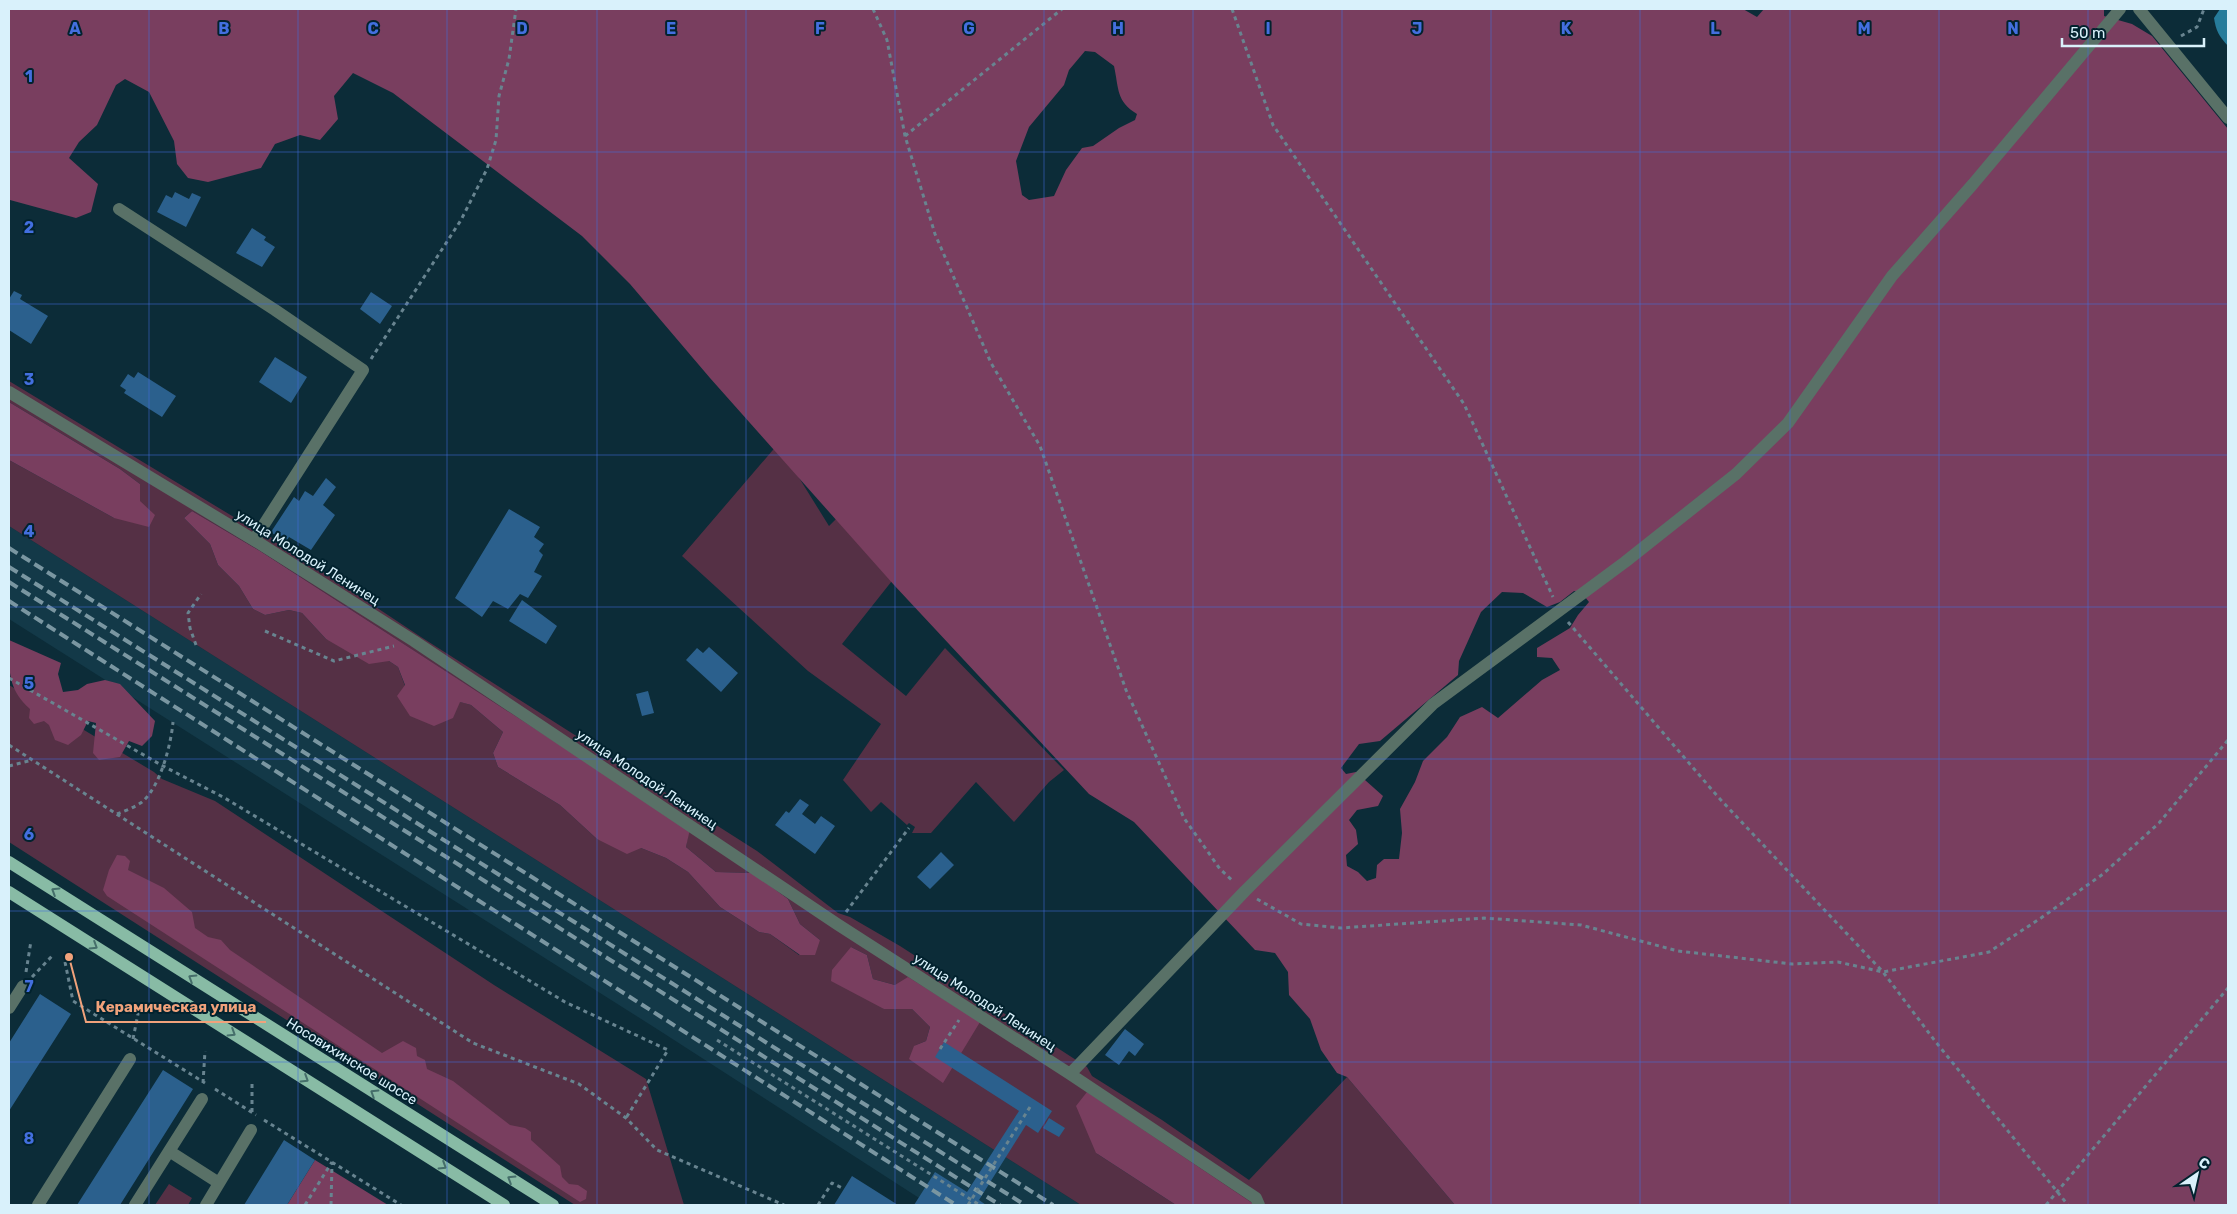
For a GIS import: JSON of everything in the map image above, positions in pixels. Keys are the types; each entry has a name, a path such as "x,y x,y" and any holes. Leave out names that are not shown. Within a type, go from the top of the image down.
{"main road":[{"name":"Носовихинское шоссе","path":"9,862 552,1205"},
{"path":"9,892 504,1205"}],"street":[{"path":"1070,1074 1245,891 1433,704 1560,611 1736,474 1788,423 1892,276 1973,184 2120,9"},
{"path":"2139,9 2228,118"},
{"path":"119,209 275,310 363,370 254,540"},
{"name":"улица Молодой Ленинец","path":"9,392 254,540 414,641 837,924 1070,1074 1256,1198 1259,1205"},
{"path":"9,1008 23,986"},
{"path":"38,1205 130,1059"},
{"path":"135,1205 202,1099"},
{"path":"206,1205 252,1130"},
{"path":"169,1151 219,1183"}],"path":[{"path":"363,370 452,234 487,169 496,140 499,96 509,58 516,9"},
{"path":"873,9 887,40 905,136 935,234 991,363 1040,446 1126,690 1184,818 1220,869 1245,891 1301,924 1341,928 1484,918 1581,925 1678,951 1792,964 1838,962 1883,972 1989,952 2103,874 2159,823 2228,740"},
{"path":"905,136 1062,9"},
{"path":"1232,9 1273,125 1464,404 1560,611 1720,798 1883,972 1935,1041 2068,1205"},
{"path":"2155,28 2180,37 2196,27 2204,9"},
{"path":"196,645 190,628 188,614 201,594"},
{"path":"265,631 334,661 414,641"},
{"path":"9,678 163,766 223,796 566,1002 668,1050 626,1118"},
{"path":"116,814 142,801 163,766 171,742 173,722"},
{"path":"9,745 473,1043 579,1084 626,1118 657,1150 784,1205"},
{"path":"9,766 32,760"},
{"path":"837,924 909,828"},
{"path":"23,986 31,941"},
{"path":"23,986 53,955"},
{"path":"65,962 73,1001 401,1205"},
{"path":"2046,1205 2228,988"},
{"path":"940,1049 967,1008"},
{"path":"130,1059 139,1009"},
{"path":"717,1040 978,1204"},
{"path":"202,1099 205,1051"},
{"path":"252,1081 252,1130"},
{"path":"968,1205 1030,1107"},
{"path":"305,1205 332,1162"},
{"path":"331,1205 332,1162"},
{"path":"818,1205 832,1183 844,1189"}],"shaded area":[{"path":"9,9 1743,9 1757,17 1764,9 2104,9 2104,16 2132,24 2152,36 2228,129 2228,1205 1455,1205 1347,1077 1337,1073 1321,1050 1310,1019 1289,995 1288,972 1275,953 1255,950 1134,822 1089,794 894,585 710,378 630,284 582,236 393,93 353,73 334,96 338,119 320,140 300,135 275,144 261,168 208,182 188,178 177,164 174,141 149,92 125,79 116,85 97,125 79,142 69,158 98,184 91,212 76,218 10,200","holes":["1085,51 1095,52 1114,66 1120,94 1125,104 1137,114 1135,120 1119,128 1093,146 1082,148 1066,170 1054,196 1029,200 1022,195 1016,161 1029,127 1064,85 1069,70","1574,591 1581,592 1589,602 1570,628 1537,648 1537,657 1552,658 1560,670 1542,680 1498,718 1482,707 1460,717 1447,737 1423,761 1415,782 1400,809 1402,833 1399,859 1384,859 1377,865 1376,878 1367,881 1358,872 1347,866 1346,855 1358,844 1356,830 1349,820 1357,810 1378,806 1383,796 1356,772 1346,774 1341,768 1359,744 1380,741 1458,675 1459,661 1481,612 1502,592 1523,593 1547,607 1560,602"]},
{"path":"9,381 247,525 256,520 268,529 269,536 421,637 757,851 838,913 850,917 900,946 1087,1067 1092,1076 1162,1120 1249,1180 1347,1077 1455,1205 1255,1205 1096,1153 1176,1205 1081,1205 9,526 9,460 114,518 140,501 140,484 120,469 9,402","holes":["192,511 260,551 689,829 686,847 716,872 753,873 788,899 800,924 820,940 799,955 770,934 759,932 720,907 688,872 666,858 641,848 597,839 560,805 498,767 493,753 503,732 471,705 405,686 398,667 389,661 326,639 302,613 289,610 265,615 253,609 239,586 218,565 210,544 184,518","851,947 867,955 873,979 895,985 979,1022 914,1046 926,1041 930,1027 912,1009 884,1009"]},
{"path":"9,402 120,469 140,484 140,501 155,515 149,527 114,518 9,460"},
{"path":"778,444 829,526 838,517 899,572 842,644 906,696 945,648 1064,770 1049,782 1014,822 976,782 931,833 912,833 915,827 909,823 907,825 881,802 871,812 843,780 881,724 808,671 682,556"},
{"path":"192,511 260,551 690,829 686,847 716,872 753,873 788,899 800,924 820,940 815,955 800,955 770,934 759,932 720,907 688,872 666,858 641,848 627,854 597,839 560,805 498,767 493,753 503,732 471,705 460,702 453,718 434,726 410,716 397,696 405,685 398,667 389,661 369,664 326,639 302,613 289,610 265,615 253,609 239,586 218,565 210,544 184,518"},
{"path":"9,526 1081,1205 930,1205 657,1029 9,619"},
{"path":"9,640 61,663 58,674 63,692 78,690 87,684 105,680 120,684 155,721 152,736 142,746 129,741 120,757 99,760 93,753 96,723 88,721 81,735 68,745 55,740 49,725 44,721 34,724 29,718 30,709 22,701 13,686 10,669"},
{"path":"9,685 154,772 162,779 215,801 494,985 646,1079 684,1205 575,1205 9,842"},
{"path":"117,855 125,856 130,861 128,870 164,888 192,912 195,928 208,937 221,940 230,950 382,1053 403,1041 416,1048 417,1056 425,1060 427,1069 453,1081 510,1125 525,1128 531,1132 531,1140 560,1166 562,1177 569,1184 578,1185 587,1191 586,1199 580,1202 107,896 103,890 109,870"},
{"path":"851,947 867,955 873,979 895,985 908,977 980,1022 943,1083 909,1059 914,1046 926,1041 930,1027 912,1009 884,1009 831,981 832,970"},
{"path":"1087,1092 1255,1205 1176,1205 1096,1153 1076,1106"},
{"path":"315,1160 388,1205 287,1205"},
{"path":"169,1184 192,1198 188,1205 155,1205"}],"water":[{"path":"2220,9 2228,9 2228,46 2218,33 2215,23 2214,18"}],"building":[{"path":"175,192 189,199 192,193 201,197 186,227 157,212 166,195 172,198"},
{"path":"252,228 266,237 264,240 275,247 262,267 236,253"},
{"path":"14,291 22,295 20,299 48,316 31,344 9,330 9,299"},
{"path":"371,292 392,306 380,324 360,309"},
{"path":"275,357 307,377 291,403 259,382"},
{"path":"138,372 176,396 162,417 124,393 126,390 120,386 128,374 134,378"},
{"path":"326,478 336,487 323,505 335,515 311,550 289,537 285,543 271,532 294,497 299,501 305,491 313,496"},
{"path":"509,509 540,527 534,537 544,544 539,551 543,555 534,572 542,576 528,598 520,594 508,609 493,601 482,617 455,598"},
{"path":"522,600 557,626 546,644 509,621"},
{"path":"709,647 738,673 721,692 686,660 697,648 703,653"},
{"path":"648,691 654,713 642,716 636,694"},
{"path":"800,799 809,805 802,814 815,824 821,816 835,826 815,854 775,825 786,811 789,813"},
{"path":"941,852 954,865 930,889 917,877"},
{"path":"40,994 71,1014 9,1111 9,1043"},
{"path":"1125,1029 1144,1044 1135,1056 1129,1051 1119,1065 1105,1055"},
{"path":"944,1042 1052,1111 1038,1133 1026,1125 979,1200 986,1205 914,1205 935,1172 967,1192 1019,1111 935,1057"},
{"path":"163,1070 193,1089 120,1205 77,1205"},
{"path":"1049,1118 1065,1128 1059,1137 1043,1128"},
{"path":"284,1140 315,1160 287,1205 244,1205"},
{"path":"852,1176 898,1205 834,1205"}],"railway":[{"path":"9,548 1053,1205"},
{"path":"9,567 1025,1205"},
{"path":"9,582 1000,1205"},
{"path":"9,601 956,1205"}],"place":[{"name":"Керамическая улица","path":"69,957"}]}
